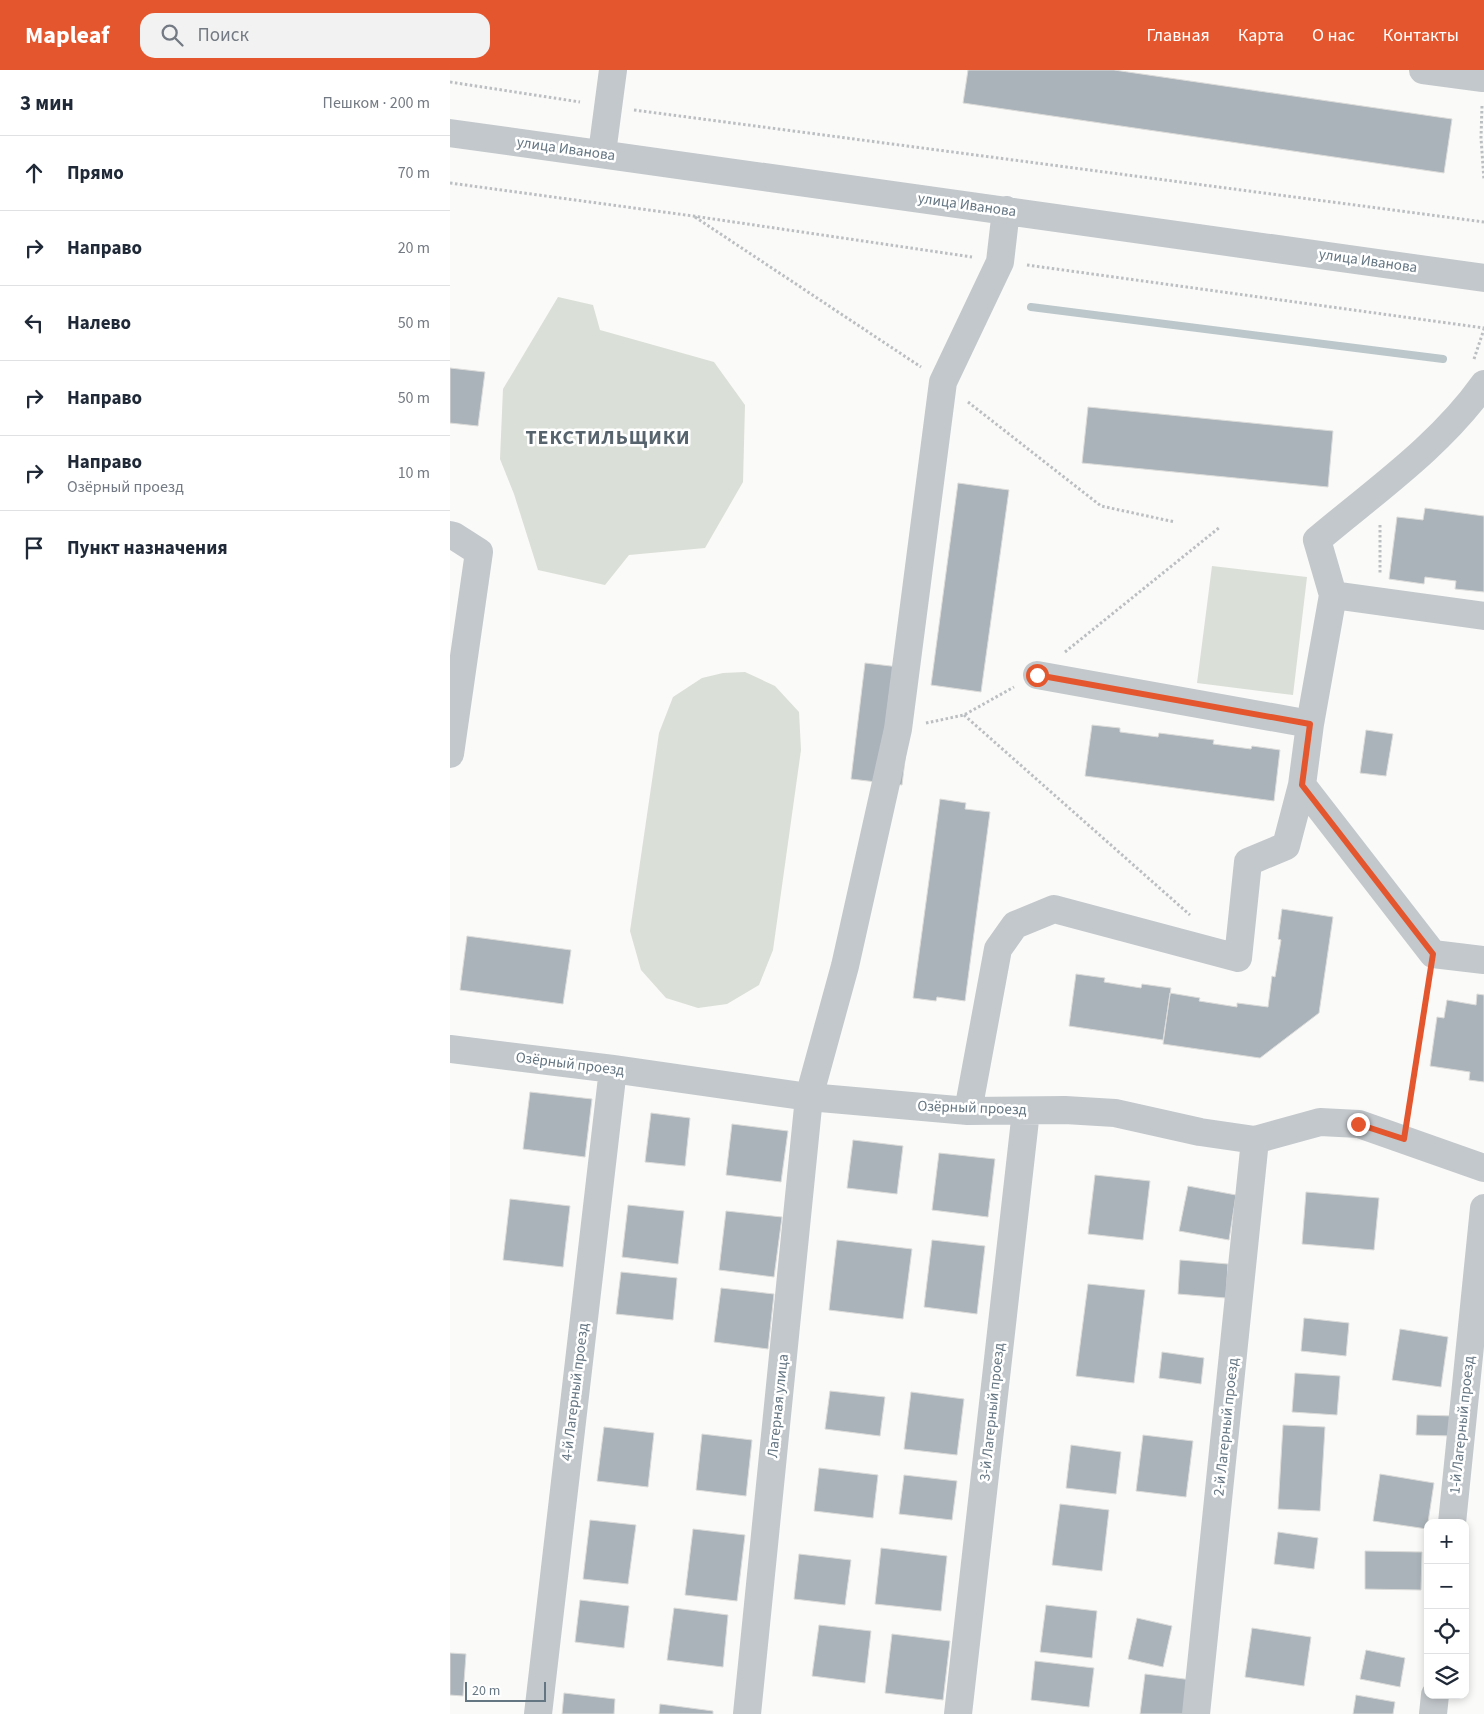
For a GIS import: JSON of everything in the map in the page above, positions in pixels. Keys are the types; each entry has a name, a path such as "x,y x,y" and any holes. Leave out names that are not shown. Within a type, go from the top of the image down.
{"street":[{"path":"602,154 613,70"},
{"path":"1423,70 1483,78 1484,74"},
{"name":"улица Иванова","path":"450,133 1484,278"},
{"name":"Лагерная улица","path":"748,1714 809,1097 845,966 898,729 943,382 1000,262 1006,210"},
{"path":"968,1111 998,949 1015,925 1054,910 1238,958 1248,862 1286,846 1302,785 1310,724 1333,595 1317,540 1425,450 1471,402 1484,384"},
{"path":"450,535 479,552 450,754"},
{"path":"1333,595 1484,616"},
{"path":"1037,675 1310,724"},
{"path":"1302,785 1433,954 1484,960"},
{"name":"Озёрный проезд","path":"450,1049 612,1069 809,1097 968,1111 1065,1110 1115,1113 1200,1132 1255,1140 1320,1122 1358,1124 1484,1168"},
{"name":"4-й Лагерный проезд","path":"538,1714 612,1069"},
{"name":"3-й Лагерный проезд","path":"958,1714 1026,1111"},
{"name":"2-й Лагерный проезд","path":"1196,1714 1255,1140"},
{"name":"1-й Лагерный проезд","path":"1452,1519 1484,1208"},
{"path":"1433,1714 1435,1699"}],"path":[{"path":"1483,78 1482,138 1484,180"},
{"path":"450,82 608,107 1484,222"},
{"path":"450,183 693,216 1000,262 1484,328"},
{"path":"898,729 964,715 1037,675 1220,527"},
{"path":"964,715 1193,918"},
{"path":"1404,1139 1433,954"}],"shaded area":[{"path":"558,297 593,305 600,330 714,362 745,405 743,482 705,548 629,555 605,585 538,570 514,494 500,459 503,389"},
{"path":"1212,566 1307,577 1293,695 1197,683"},
{"path":"745,672 775,686 799,712 801,750 773,950 759,985 727,1004 698,1008 666,998 641,970 630,931 659,733 673,697 702,678 723,673"}],"building":[{"path":"968,70 1114,70 1452,119 1444,173 963,103"},
{"path":"450,368 485,372 478,426 450,423"},
{"path":"1088,407 1333,431 1328,487 1082,463"},
{"path":"958,483 1009,490 981,692 931,685"},
{"path":"1425,508 1484,516 1484,592 1455,589 1456,581 1425,577 1424,584 1389,579 1397,517 1423,520"},
{"path":"865,663 916,669 902,785 851,779"},
{"path":"1092,725 1120,728 1120,732 1158,737 1159,733 1214,740 1213,744 1251,749 1252,746 1280,750 1274,801 1085,776"},
{"path":"1366,730 1393,734 1386,776 1360,773"},
{"path":"940,799 966,803 965,809 990,812 965,1001 937,997 936,1001 913,998"},
{"path":"1282,909 1333,917 1319,1013 1260,1058 1163,1044 1170,993 1200,998 1199,1001 1237,1007 1237,1003 1268,1007 1272,976 1275,977 1281,940 1278,939"},
{"path":"467,936 571,950 563,1004 460,990"},
{"path":"1076,974 1105,978 1104,982 1141,988 1142,984 1171,988 1163,1040 1069,1026"},
{"path":"1477,994 1484,995 1484,1082 1469,1080 1470,1072 1430,1066 1437,1017 1444,1018 1447,1000 1476,1005"},
{"path":"530,1092 592,1099 585,1157 523,1149"},
{"path":"651,1113 690,1118 685,1166 645,1162"},
{"path":"732,1124 788,1131 781,1182 726,1175"},
{"path":"853,1140 903,1146 897,1194 847,1188"},
{"path":"939,1153 995,1159 988,1217 932,1210"},
{"path":"1095,1175 1150,1181 1143,1240 1088,1234"},
{"path":"1188,1186 1236,1195 1229,1240 1179,1231"},
{"path":"1306,1192 1379,1198 1374,1250 1302,1244"},
{"path":"510,1199 570,1206 563,1267 503,1260"},
{"path":"628,1205 684,1211 678,1264 622,1257"},
{"path":"726,1211 782,1217 774,1277 719,1270"},
{"path":"837,1240 912,1249 903,1319 829,1310"},
{"path":"932,1240 985,1246 977,1314 924,1307"},
{"path":"1180,1260 1228,1264 1226,1298 1178,1294"},
{"path":"621,1272 677,1278 673,1320 616,1314"},
{"path":"1088,1284 1145,1290 1134,1383 1076,1376"},
{"path":"721,1288 774,1294 768,1349 714,1342"},
{"path":"1304,1318 1349,1323 1346,1356 1301,1351"},
{"path":"1400,1329 1448,1337 1441,1387 1392,1380"},
{"path":"1162,1352 1204,1358 1201,1384 1159,1378"},
{"path":"1295,1373 1340,1376 1337,1415 1292,1412"},
{"path":"830,1391 885,1397 880,1436 825,1429"},
{"path":"911,1392 964,1399 957,1455 904,1449"},
{"path":"1417,1415 1455,1416 1454,1436 1416,1435"},
{"path":"1283,1425 1325,1427 1320,1511 1278,1509"},
{"path":"604,1427 654,1433 648,1487 597,1481"},
{"path":"702,1434 752,1440 746,1496 696,1490"},
{"path":"1143,1435 1193,1441 1186,1497 1136,1491"},
{"path":"1071,1445 1121,1452 1116,1494 1066,1488"},
{"path":"819,1468 878,1475 873,1518 814,1511"},
{"path":"1380,1474 1434,1483 1429,1519 1424,1519 1424,1529 1373,1521"},
{"path":"904,1475 957,1481 952,1520 899,1514"},
{"path":"1060,1504 1109,1510 1102,1571 1052,1565"},
{"path":"590,1520 636,1525 628,1584 583,1579"},
{"path":"693,1529 745,1535 737,1601 685,1595"},
{"path":"1278,1532 1318,1538 1314,1569 1274,1564"},
{"path":"881,1548 947,1556 941,1611 875,1604"},
{"path":"1365,1551 1422,1552 1421,1590 1365,1589"},
{"path":"799,1554 851,1560 845,1605 794,1599"},
{"path":"580,1600 629,1606 624,1648 575,1642"},
{"path":"1046,1605 1097,1611 1092,1658 1040,1652"},
{"path":"674,1608 728,1615 723,1667 667,1660"},
{"path":"1137,1618 1172,1626 1163,1667 1128,1659"},
{"path":"819,1625 871,1631 865,1683 812,1676"},
{"path":"1252,1628 1311,1637 1304,1686 1245,1677"},
{"path":"892,1634 950,1641 943,1700 885,1693"},
{"path":"1366,1650 1405,1658 1400,1687 1360,1679"},
{"path":"450,1653 466,1654 463,1696 450,1695"},
{"path":"1035,1661 1094,1668 1089,1707 1031,1700"},
{"path":"1145,1674 1200,1681 1196,1714 1140,1714"},
{"path":"564,1693 615,1699 614,1714 562,1714"},
{"path":"1356,1695 1395,1702 1393,1714 1353,1714"},
{"path":"660,1704 713,1711 713,1714 659,1714"}],"waterway":[{"path":"1031,307 1443,359"}],"district":[{"name":"ТЕКСТИЛЬЩИКИ","path":"608,438"}],"route":[{"path":"1037,675 1310,724 1302,785 1433,954 1404,1139 1358,1124"}]}
